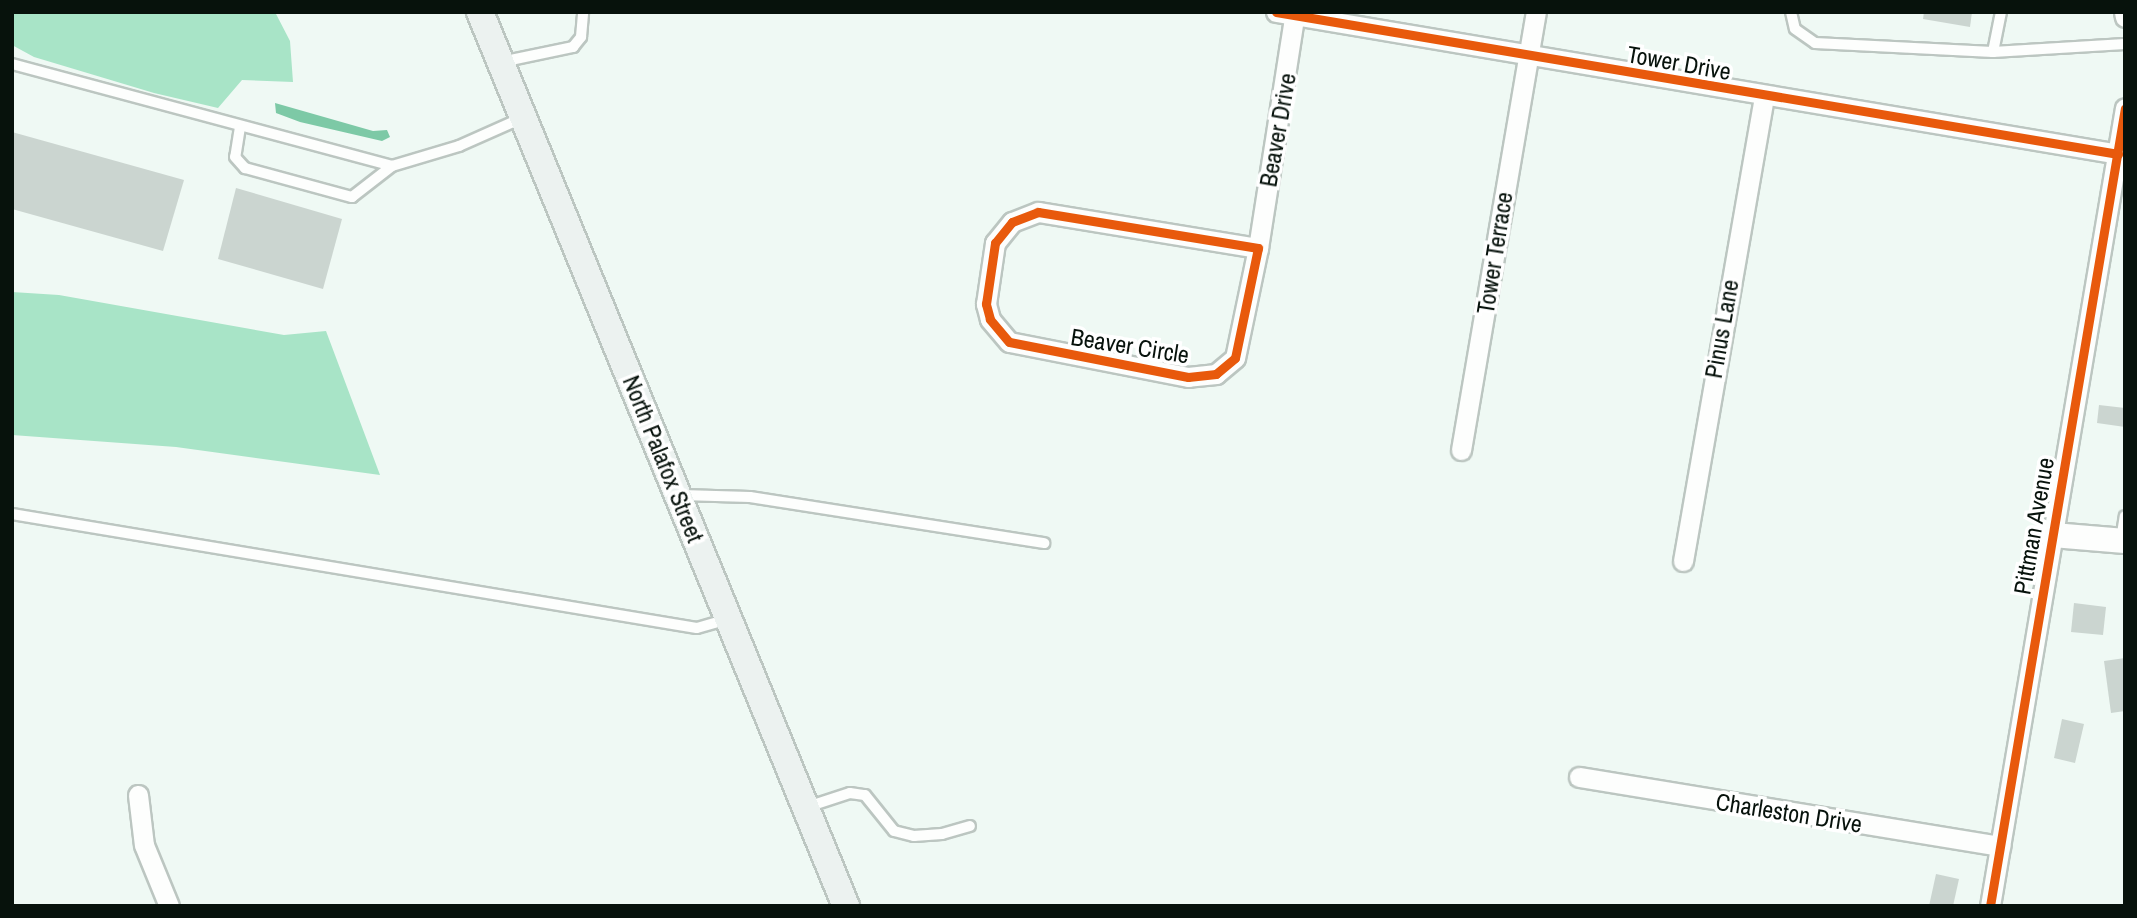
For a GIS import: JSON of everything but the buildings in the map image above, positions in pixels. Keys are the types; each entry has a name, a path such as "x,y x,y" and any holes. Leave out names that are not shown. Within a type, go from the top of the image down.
{"main road":[{"name":"North Palafox Street","path":"480,12 846,906"}],"street":[{"name":"Tower Terrace","path":"1461,450 1536,12"},
{"name":"Tower Drive","path":"1289,13 1528,57 2118,154"},
{"name":"Beaver Drive","path":"1258,248 1289,13"},
{"name":"Pinus Lane","path":"1683,561 1764,97"},
{"name":"Pittman Avenue","path":"1990,906 2125,108"},
{"name":"Beaver Circle","path":"1038,212 1258,248 1241,346 1227,366 1203,377 1021,348 998,332 986,304 995,243 1003,230 1024,215 1038,212"},
{"path":"2053,535 2123,541"},
{"name":"Charleston Drive","path":"1579,778 2000,846"},
{"path":"138,795 145,845 169,906"}],"lane":[{"path":"501,62 573,47 581,37 583,12"},
{"path":"1791,12 1795,29 1815,43 1993,52 2125,44"},
{"path":"1993,52 2001,12"},
{"path":"12,64 393,166"},
{"path":"240,127 235,157 245,168 352,197 393,166 459,146 523,117"},
{"path":"678,495 750,497 1044,543"},
{"path":"12,514 697,628 728,619"},
{"path":"2123,541 2125,516"},
{"path":"806,808 850,793 865,795 894,831 933,835 970,826"}],"shaded area":[{"path":"12,12 275,12 290,41 293,82 242,80 218,108 154,93 34,57 12,45"},
{"path":"275,103 373,131 387,130 390,137 382,141 300,122 276,113"},
{"path":"12,292 59,295 284,335 326,331 380,475 176,447 12,435"}],"cycle path":[{"path":"1276,12 2118,154"},
{"path":"1990,906 2125,108"},
{"path":"1038,212 1258,248 1235,358 1216,374 1188,377 1009,342 990,319 986,304 995,243 1012,222 1038,212"}]}
